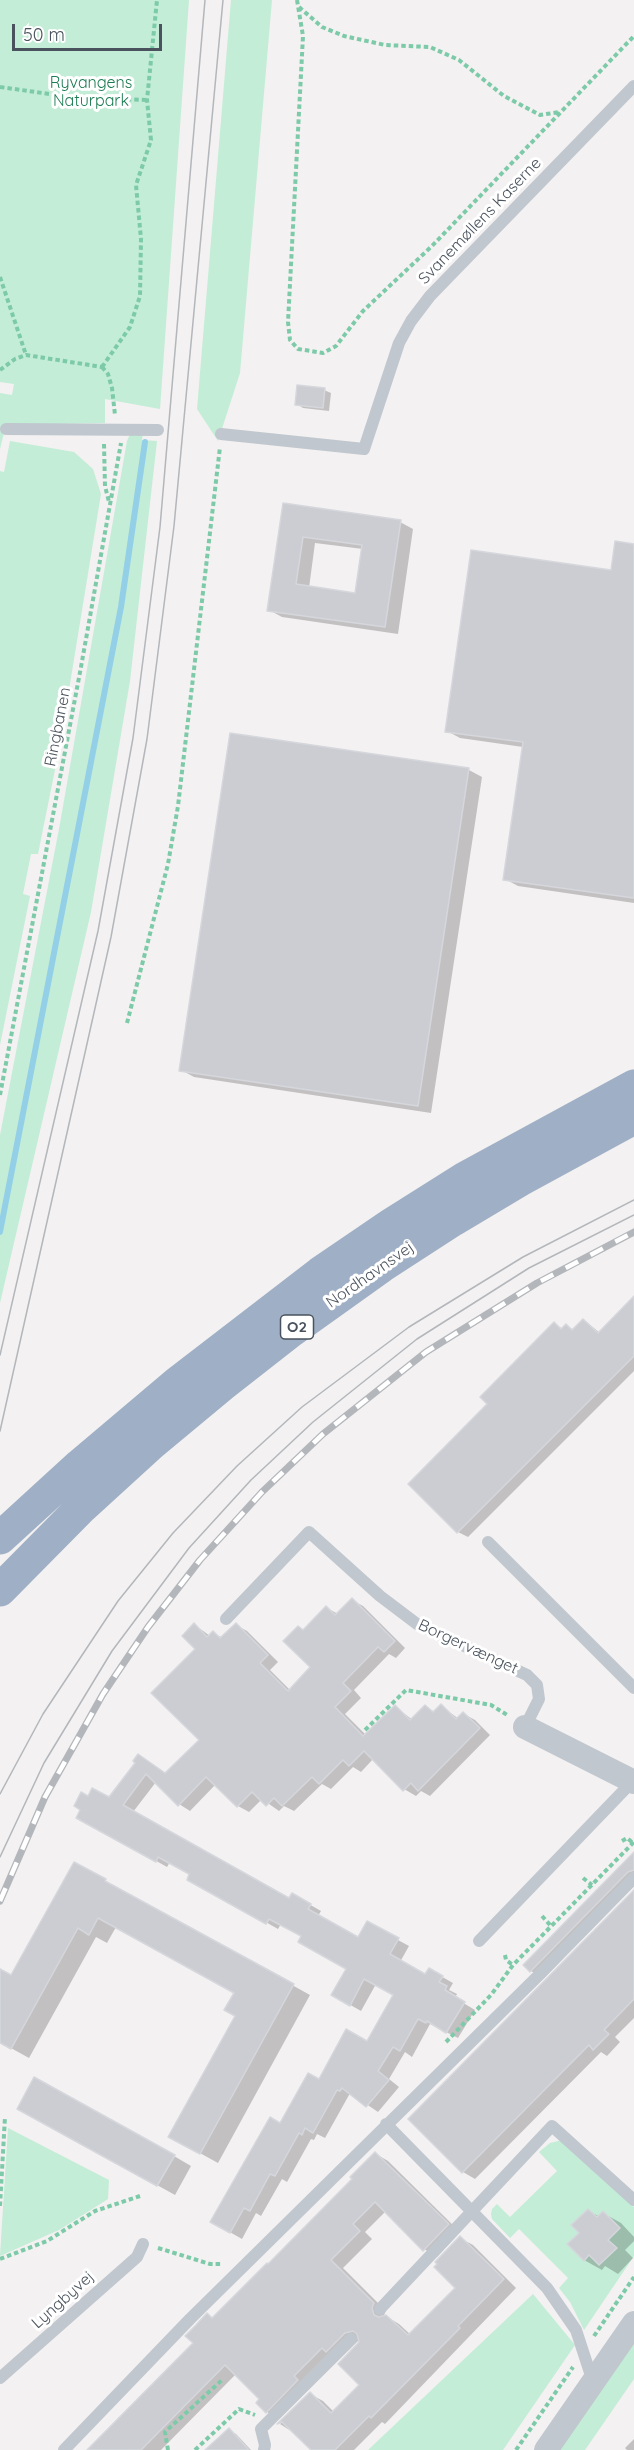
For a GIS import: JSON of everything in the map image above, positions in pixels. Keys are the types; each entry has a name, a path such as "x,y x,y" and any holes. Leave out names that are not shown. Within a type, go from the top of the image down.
{"highway":[{"name":"Nordhavnsvej","path":"0,1538 80,1465 177,1383 320,1273 465,1178 634,1086"},
{"name":"Nordhavnsvej","path":"0,1590 151,1444 291,1331 382,1266 453,1220 520,1180 634,1118"}],"street":[{"path":"525,1727 633,1781"},
{"path":"546,2450 634,2323"}],"lane":[{"name":"Svanemøllens Kaserne","path":"221,434 364,449 399,343 411,321 430,296 634,86"},
{"path":"6,429 115,426 158,430"},
{"name":"Borgervænget","path":"226,1619 309,1532 380,1596 417,1624 527,1675 537,1685 539,1699 525,1727"},
{"path":"488,1542 634,1688"},
{"path":"0,1601 29,1560"},
{"path":"479,1941 633,1781"},
{"path":"64,2450 190,2319 539,1975 634,1878"},
{"path":"386,2124 553,2297 576,2330 593,2382"},
{"path":"380,2309 552,2126 634,2200"},
{"name":"Lyngbyvej","path":"0,2378 137,2257 142,2244"},
{"path":"264,2450 261,2429 351,2339"}],"path":[{"path":"0,369 26,355 102,368 130,327 140,296 141,238 136,185 151,140 147,100 157,0"},
{"path":"297,0 303,36 288,322 290,340 298,349 323,352 336,346 363,311 432,246 634,36"},
{"path":"299,6 322,27 344,36 385,45 430,47 459,60 504,96 540,115 561,111"},
{"path":"0,87 71,97 147,100"},
{"path":"0,277 26,355"},
{"name":"Ringbanen","path":"0,1095 79,679 109,503 113,495 115,426 112,388 108,374 102,368"},
{"path":"109,503 105,486 103,450 115,426"},
{"path":"127,1023 168,864 176,818 221,434"},
{"path":"365,1730 406,1690 491,1705 525,1727"},
{"path":"441,2046 491,1995 513,1965 634,1843 627,1838 622,1841"},
{"path":"584,1878 592,1885"},
{"path":"542,1916 551,1926"},
{"path":"505,1955 506,1960 513,1965"},
{"path":"0,2206 5,2117"},
{"path":"0,2259 47,2241 95,2211 140,2196"},
{"path":"142,2244 210,2264 230,2262"},
{"path":"168,2450 165,2432 222,2380"},
{"path":"195,2450 239,2409 256,2415 264,2426"}],"green space":[{"name":"Ryvangens Naturpark","path":"0,0 189,0 160,409 105,399 105,423 6,425 0,449 0,393 12,395 14,384 0,382"},
{"path":"231,0 272,0 240,373 218,441 197,409"},
{"path":"143,433 142,440 157,441 130,681 91,912 0,1303 0,1135 59,829 127,441 130,434"},
{"path":"10,441 74,452 93,469 101,494 60,745 38,854 31,854 23,894 30,896 0,1045 0,471 4,472"},
{"path":"8,2128 109,2180 108,2199 59,2230 0,2256"},
{"path":"562,2140 634,2207 634,2256 584,2330 570,2302 559,2288 568,2278 519,2229 510,2238 492,2219 491,2214 497,2204 510,2217 557,2171 539,2152 550,2143"},
{"path":"533,2294 575,2345 503,2450 368,2450"},
{"path":"634,2336 634,2379 585,2450 556,2450"}],"building":[{"path":"297,385 325,388 323,408 295,405"},
{"path":"283,503 401,520 385,627 267,611","holes":["303,537 362,545 355,593 296,584"]},
{"path":"615,541 634,544 634,898 503,880 523,742 445,732 471,550 611,570"},
{"path":"230,733 469,768 418,1106 179,1071"},
{"path":"634,1296 634,1356 457,1533 408,1484 487,1404 480,1397 554,1322 561,1329 566,1324 572,1330 583,1319 598,1333"},
{"path":"352,1598 395,1641 384,1652 378,1647 343,1683 351,1691 335,1707 363,1736 395,1705 410,1720 425,1705 433,1712 441,1704 456,1719 463,1712 480,1728 418,1791 411,1783 403,1791 364,1751 349,1766 343,1760 319,1784 312,1777 282,1806 274,1798 266,1806 252,1792 237,1807 206,1777 178,1806 146,1774 123,1805 289,1898 292,1893 311,1904 308,1909 358,1937 367,1921 399,1938 390,1954 425,1974 429,1968 443,1976 439,1982 447,1986 445,1990 465,2002 446,2033 427,2021 426,2023 418,2019 400,2051 393,2047 378,2071 389,2080 366,2107 342,2088 340,2091 337,2090 313,2133 305,2128 302,2135 299,2133 275,2176 270,2174 250,2211 244,2208 230,2233 210,2222 270,2117 280,2123 308,2073 319,2079 346,2029 367,2041 393,1995 364,1979 350,2006 331,1995 346,1969 298,1942 301,1936 269,1919 266,1924 187,1880 189,1874 158,1857 156,1862 76,1818 80,1810 74,1806 81,1792 88,1796 92,1788 109,1797 135,1763 133,1761 138,1754 165,1773 199,1740 151,1693 195,1649 182,1636 194,1623 207,1637 213,1631 220,1638 236,1623 268,1655 260,1663 288,1691 310,1667 283,1641 298,1626 303,1630 326,1606 335,1615"},
{"path":"634,1852 634,1870 628,1872 530,1972 523,1965"},
{"path":"74,1862 294,1984 200,2154 168,2137 235,2016 224,2010 234,1993 98,1918 89,1935 78,1928 11,2049 0,2043 0,1969 11,1975"},
{"path":"634,1890 634,1999 604,2030 609,2034 593,2050 589,2045 462,2173 408,2119"},
{"path":"34,2077 175,2155 157,2186 17,2109"},
{"path":"375,2152 449,2224 423,2251 375,2202 353,2224 360,2231 331,2260 374,2303 372,2308 374,2315 379,2317 386,2315 408,2335 455,2288 434,2267 437,2264 435,2262 460,2236 504,2279 458,2326 460,2328 371,2418 369,2416 335,2450 311,2450 282,2422 277,2424 310,2392 331,2413 359,2385 338,2364 359,2342 357,2334 353,2331 345,2333 326,2352 322,2348 294,2376 298,2380 266,2413 256,2403 259,2399 225,2365 141,2450 87,2450 193,2343 185,2336 207,2313 212,2318 352,2179 350,2177"},
{"path":"588,2209 597,2217 603,2211 620,2228 608,2240 617,2248 599,2265 589,2255 584,2261 567,2244 579,2233 571,2225"},
{"path":"229,2428 249,2450 205,2450"}],"waterway":[{"path":"0,1232 121,607 145,442"}],"tram line":[{"path":"0,1355 98,931 133,738 160,527 205,0"},
{"path":"0,1431 111,937 147,739 174,526 223,0"},
{"path":"0,1794 43,1714 118,1601 173,1533 237,1466 302,1407 409,1327 523,1257 634,1200"},
{"path":"0,1857 44,1763 112,1651 189,1548 251,1480 313,1422 417,1339 529,1268 634,1215"}],"railway":[{"path":"0,1901 45,1797 103,1694 148,1627 200,1560 262,1492 323,1434 426,1352 537,1283 634,1232"}]}
